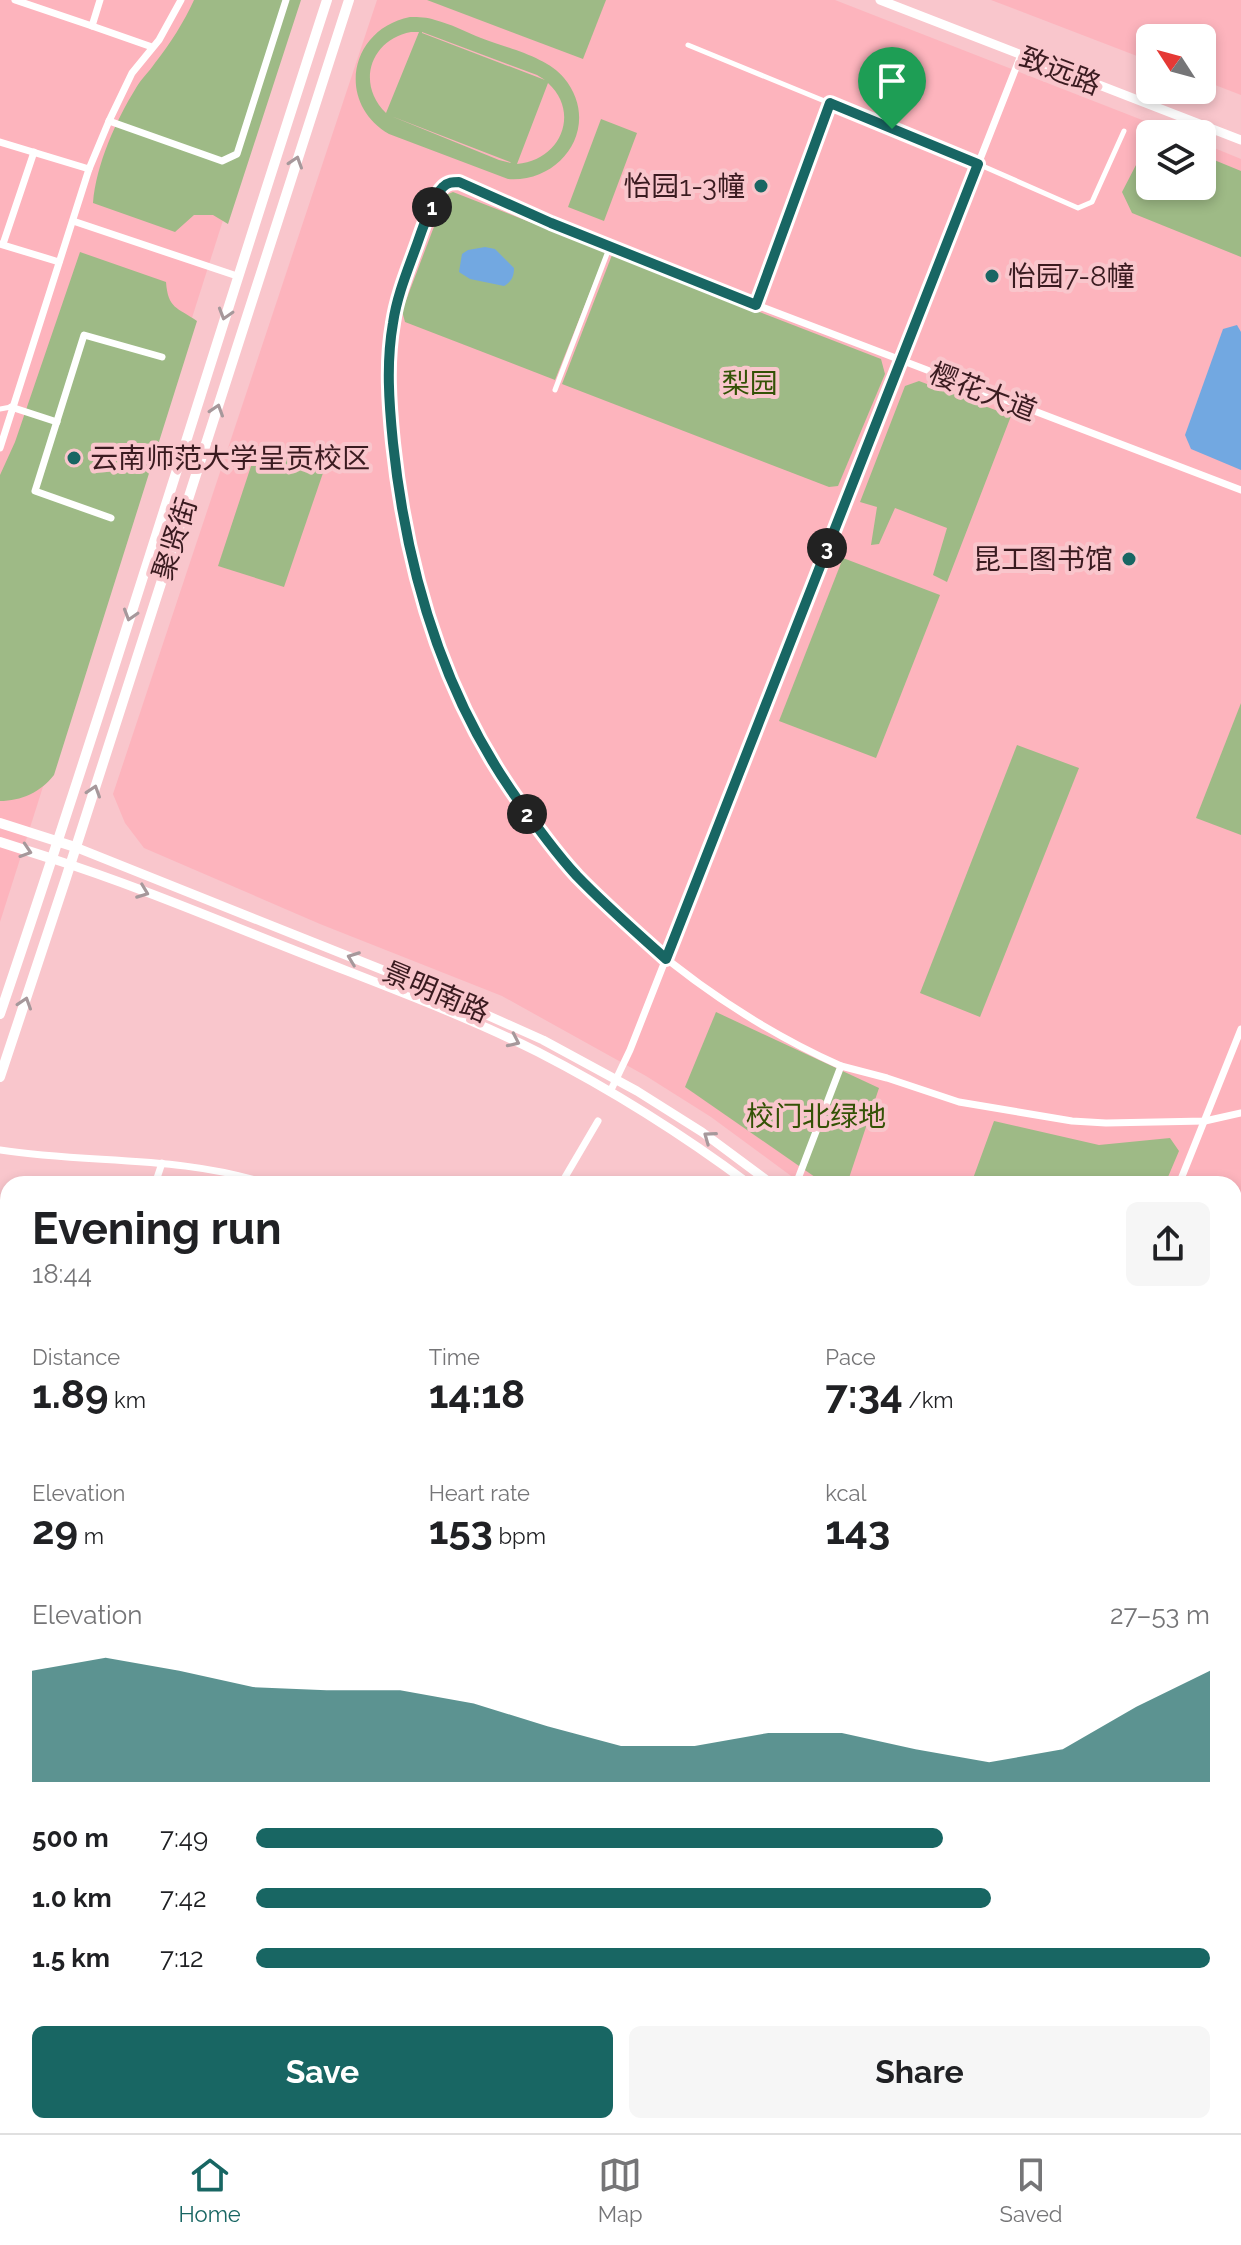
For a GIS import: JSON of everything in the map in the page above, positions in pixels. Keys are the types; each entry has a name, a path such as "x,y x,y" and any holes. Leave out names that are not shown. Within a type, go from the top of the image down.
{"main road":[{"name":"聚贤街","path":"0,1014 59,842 327,0"},
{"name":"聚贤街","path":"0,1077 349,0"},
{"path":"0,823 75,847"},
{"path":"0,842 53,859"}],"street":[{"path":"15,0 152,47"},
{"path":"92,26 100,0"},
{"path":"0,448 89,169 132,73 159,40 181,0"},
{"path":"109,121 222,161 237,154 286,0"},
{"name":"致远路","path":"880,0 1241,140"},
{"path":"688,45 1078,208 1092,202 1124,131"},
{"path":"610,1092 630,1050 1021,55"},
{"path":"756,305 830,103"},
{"path":"0,142 89,169"},
{"path":"34,152 1,244 59,262"},
{"name":"樱花大道","path":"666,959 577,876 510,790 438,649 417,579 399,498 388,369 398,298 438,193 444,185 459,182 551,223 756,305 1241,490"},
{"path":"73,221 237,276"},
{"path":"555,390 610,246"},
{"path":"111,518 35,491 84,335 162,357"},
{"path":"0,409 11,407 57,422"},
{"name":"景明南路","path":"75,847 488,1013 616,1079 702,1132 761,1176"},
{"name":"景明南路","path":"53,859 403,993 537,1052 695,1144 738,1176"},
{"path":"666,959 737,1010 841,1066 959,1102 1072,1121 1106,1123 1205,1121 1241,1113"},
{"path":"1182,1176 1241,1029"},
{"path":"799,1176 841,1066"},
{"path":"566,1176 598,1121"},
{"path":"0,1150 36,1156 162,1163 242,1176"},
{"path":"158,1176 162,1163"}],"shaded area":[{"name":"云南师范大学呈贡校区","path":"0,0 293,0 0,922"},
{"path":"377,0 835,0 1142,120 1136,120 1136,200 1216,200 1216,149 1241,159 1241,1176 791,1176 711,1117 646,1076 502,996 320,924 144,848 125,823 113,794"},
{"path":"991,0 1241,0 1241,95 1216,85 1216,24 1136,24 1136,56"}],"green space":[{"path":"194,0 301,0 228,224 213,215 194,215 175,232 93,203 103,158 121,114 176,33"},
{"path":"427,0 606,0 583,59"},
{"path":"410,17 432,19 548,64 564,78 575,96 579,114 571,147 560,161 545,171 528,178 508,179 389,134 372,120 361,104 356,86 357,68 363,51 374,36 390,24","holes":["419,32 386,113 371,89 370,77 377,53 397,37","422,33 537,75 545,80","548,83 558,95 563,108 561,134 545,154 517,164","391,116 511,163 499,160"]},
{"path":"601,119 637,133 604,221 568,207"},
{"path":"1216,161 1241,171 1241,257 1132,213 1122,192 1136,165 1136,200 1216,200"},
{"path":"453,192 606,252 555,380 405,322 402,311 446,195"},
{"path":"80,252 166,282 171,303 197,321 54,775 30,794 0,801 0,475 15,442"},
{"name":"梨园","path":"612,255 881,359 885,374 838,486 829,487 562,384"},
{"path":"919,381 1011,416 947,582 933,575 947,528 895,508 879,544 871,545 877,507 860,502 905,386"},
{"path":"257,448 324,470 284,587 218,566"},
{"path":"843,558 940,595 876,758 779,721"},
{"path":"1241,703 1241,835 1196,818"},
{"path":"1017,745 1079,768 980,1017 920,993"},
{"name":"校门北绿地","path":"716,1012 879,1088 850,1176 813,1176 685,1087"},
{"path":"994,1121 1099,1145 1170,1138 1179,1151 1168,1176 974,1176"}],"water":[{"path":"485,247 495,249 514,268 512,279 504,286 470,279 459,272 462,254"},
{"path":"1237,325 1241,332 1241,470 1191,449 1185,435 1223,329"}],"place":[{"name":"怡园1-3幢","path":"761,186"},
{"name":"怡园7-8幢","path":"992,276"},
{"name":"云南师范大学呈贡校区","path":"74,458"},
{"name":"昆工图书馆","path":"1129,559"}],"route":[{"path":"830,103 892,129 978,164 666,959 577,876 510,790 467,712 438,649 417,579 399,498 388,369 398,298 438,193 444,185 459,182 551,223 756,305 830,103"}]}
